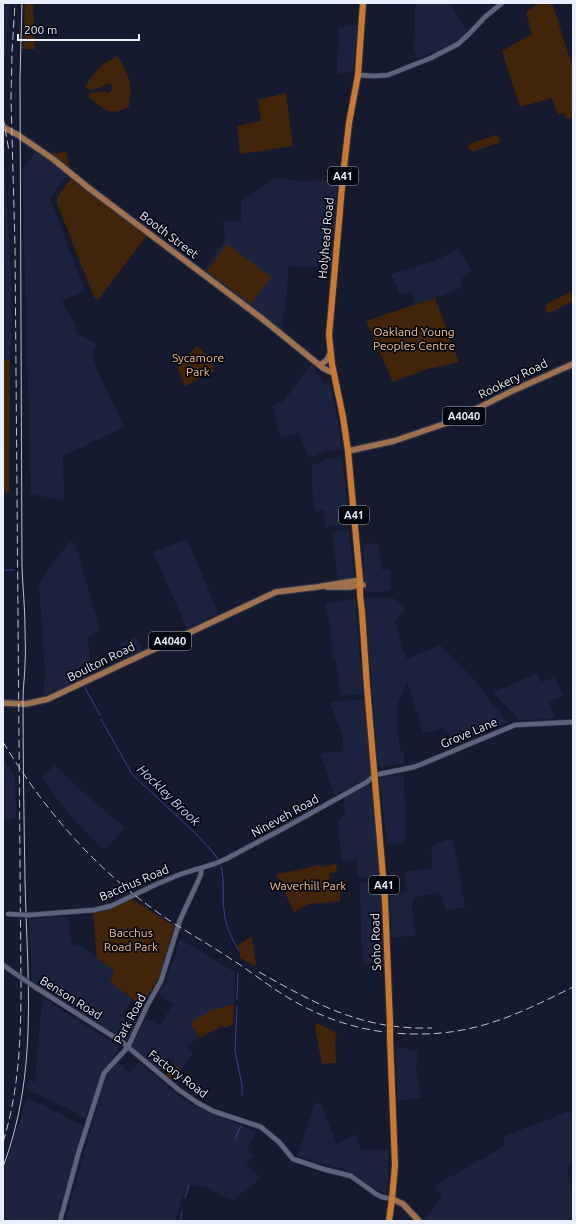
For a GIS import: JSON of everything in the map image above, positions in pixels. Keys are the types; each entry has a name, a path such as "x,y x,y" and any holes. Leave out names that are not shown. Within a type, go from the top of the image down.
{"highway":[{"name":"Holyhead Road","path":"348,451 343,417 333,373 329,336 349,122 358,75 363,3"},
{"name":"Soho Road","path":"348,451 360,584 363,595 362,612 367,687 385,900 395,1165 392,1199"},
{"name":"A41","path":"389,1221 392,1199"}],"main road":[{"name":"Booth Street","path":"3,127 18,135 53,159 90,189 260,317 320,365 333,373"},
{"path":"320,365 327,360 330,354"},
{"name":"Rookery Road","path":"348,451 394,440 444,424 512,390 573,364"},
{"name":"Boulton Road","path":"3,703 26,704 44,700 60,694 276,592 360,584"},
{"path":"392,1199 403,1204 420,1221"}],"street":[{"path":"358,75 388,75 437,56 458,44 485,17 502,3"},
{"name":"Grove Lane","path":"375,775 414,767 515,725 573,722"},
{"name":"Nineveh Road","path":"201,869 257,843 367,782 375,775"},
{"name":"Bacchus Road","path":"5,914 29,915 102,909 181,874 201,869"},
{"name":"Park Road","path":"60,1221 79,1151 104,1073 128,1047 147,1006 161,981 180,920 199,879 201,869"},
{"name":"Benson Road","path":"3,965 128,1047"},
{"name":"Factory Road","path":"128,1047 178,1090 198,1103 213,1111 252,1123 265,1130 279,1142 293,1159 308,1165 351,1176 376,1194 392,1199"}],"shaded area":[{"path":"3,3 10,3 5,58 3,58"},
{"path":"415,3 450,3 467,31 447,47 418,58 414,49"},
{"path":"358,25 353,71 337,75 338,28"},
{"path":"3,137 11,280 9,492 3,493"},
{"path":"37,150 68,175 50,197 85,291 62,301 76,326 76,333 97,344 92,355 95,365 124,427 63,456 64,501 31,494 22,170"},
{"path":"276,178 298,181 338,180 331,268 288,266 287,295 281,332 204,270 225,240 223,221 241,221 241,201"},
{"path":"458,249 472,272 462,278 463,280 460,282 463,287 415,304 411,292 400,295 391,274 437,260"},
{"path":"311,364 315,367 315,374 320,376 323,384 329,383 331,387 341,449 325,452 309,458 299,433 281,438 272,406 284,401"},
{"path":"342,456 349,523 325,527 324,510 315,511 311,466 328,459"},
{"path":"349,530 354,577 338,580 332,532"},
{"path":"187,539 218,612 217,614 187,628 153,552"},
{"path":"69,542 75,543 100,630 88,637 93,676 43,696 45,675 39,583"},
{"path":"378,543 382,570 390,569 391,591 369,592 365,590 363,544"},
{"path":"355,598 363,694 341,696 336,659 333,658 329,620 325,604"},
{"path":"365,598 393,598 406,609 395,621 403,651 407,659 440,645 472,677 508,722 454,746 448,731 444,727 435,731 423,732 407,682 398,702 398,733 400,751 404,751 404,764 378,766"},
{"path":"136,636 143,650 127,658 119,643"},
{"path":"537,673 541,682 555,677 563,696 549,702 556,718 520,721 493,693"},
{"path":"364,699 371,776 334,795 320,753 342,751 343,738 331,706 331,702"},
{"path":"3,757 15,777 16,817 3,822"},
{"path":"54,765 125,828 104,850 67,812 42,778"},
{"path":"400,775 404,777 406,843 387,844 380,780 382,777"},
{"path":"367,786 373,788 381,876 379,878 358,877 357,860 342,861 337,821 345,815 344,797"},
{"path":"452,840 454,843 465,907 446,911 440,892 413,898 412,909 416,935 392,938 390,897 407,891 404,872 433,868 431,846"},
{"path":"360,883 380,883 384,963 363,964"},
{"path":"68,916 71,943 79,945 115,971 109,981 132,998 123,1016 136,1023 127,1041 32,982 29,919"},
{"path":"180,939 235,972 234,1004 210,1011 191,1023 199,1036 187,1047 193,1054 181,1070 170,1060 160,1071 132,1047 146,1019 160,1025 173,1004 159,994 166,982"},
{"path":"43,998 118,1046 119,1050 102,1070 86,1118 27,1089 29,1080 35,1082"},
{"path":"396,1047 418,1051 416,1064 421,1098 398,1101"},
{"path":"119,1062 129,1072 139,1062 181,1098 198,1108 256,1132 247,1149 254,1155 246,1164 261,1178 233,1200 221,1196 210,1188 190,1185 183,1197 175,1221 65,1221 106,1076"},
{"path":"26,1099 31,1099 81,1125 83,1128 56,1221 3,1221 3,1172"},
{"path":"315,1102 322,1105 336,1144 357,1134 360,1150 389,1150 386,1194 375,1189 358,1176 345,1169 297,1156"},
{"path":"573,1110 573,1161 568,1169 569,1182 573,1193 573,1221 425,1221 424,1219 442,1197 434,1186 503,1147 505,1136"}],"green space":[{"path":"25,3 33,3 35,49 23,49"},
{"path":"539,3 552,3 573,68 573,117 566,119 563,113 558,115 552,98 520,107 502,51 532,34 526,12"},
{"path":"118,56 131,86 129,107 122,110 111,111 103,108 88,97 90,93 103,91 107,93 110,92 112,89 111,84 106,84 102,87 90,90 85,87 98,68"},
{"path":"286,93 293,146 240,154 237,126 261,121 258,100"},
{"path":"496,135 500,138 499,143 473,151 468,149 469,144"},
{"path":"66,152 70,169 52,155 53,153"},
{"path":"72,178 147,235 98,300 94,297 57,203 58,196"},
{"path":"227,244 271,277 251,304 207,271"},
{"path":"573,291 573,301 550,313 546,311 546,306 548,303"},
{"name":"Oakland Young Peoples Centre","path":"435,298 459,362 427,369 393,382 366,321"},
{"name":"Sycamore Park","path":"197,346 213,361 214,371 185,386 177,367"},
{"path":"10,360 9,492 3,493 3,361"},
{"name":"Waverhill Park","path":"336,864 337,872 329,873 330,878 327,880 329,887 340,886 340,901 309,904 294,912 276,874 319,865 321,867"},
{"name":"Bacchus Road Park","path":"132,899 174,926 161,974 142,1006 109,981 115,971 97,958 93,914"},
{"path":"252,936 255,966 240,958 240,951 237,946"},
{"path":"234,1004 233,1025 223,1028 222,1026 200,1038 190,1023 210,1011"},
{"path":"317,1023 337,1033 335,1039 336,1063 322,1064 315,1029"},
{"path":"176,1065 181,1070 173,1081 165,1074 169,1069 171,1071"}],"waterway":[{"name":"Hockley Brook","path":"3,570 14,570"},
{"name":"Hockley Brook","path":"85,688 100,715"},
{"name":"Hockley Brook","path":"101,719 132,774 194,832 218,859"},
{"name":"Hockley Brook","path":"221,866 223,877 223,905 226,921 229,932 239,951"},
{"name":"Hockley Brook","path":"237,999 238,974"},
{"name":"Hockley Brook","path":"237,1006 235,1051 242,1085 242,1095"},
{"name":"Hockley Brook","path":"235,1139 241,1126"},
{"name":"Hockley Brook","path":"185,1198 189,1185"},
{"name":"Hockley Brook","path":"180,1221 182,1212"}],"tram line":[{"path":"3,1167 14,1131 22,1096 28,1025 23,744 25,614 22,569 20,78 22,3"}],"railway":[{"path":"3,1142 13,1103 16,1084 20,1045 21,1005 15,247 11,99 15,3"},
{"path":"3,117 9,151"},
{"path":"3,742 18,766 68,832 106,871 127,889 169,920 308,1009 353,1026 384,1032 416,1034 438,1033 459,1031 498,1021 573,987"},
{"path":"259,972 321,1005 362,1020 407,1028 432,1028"}]}
